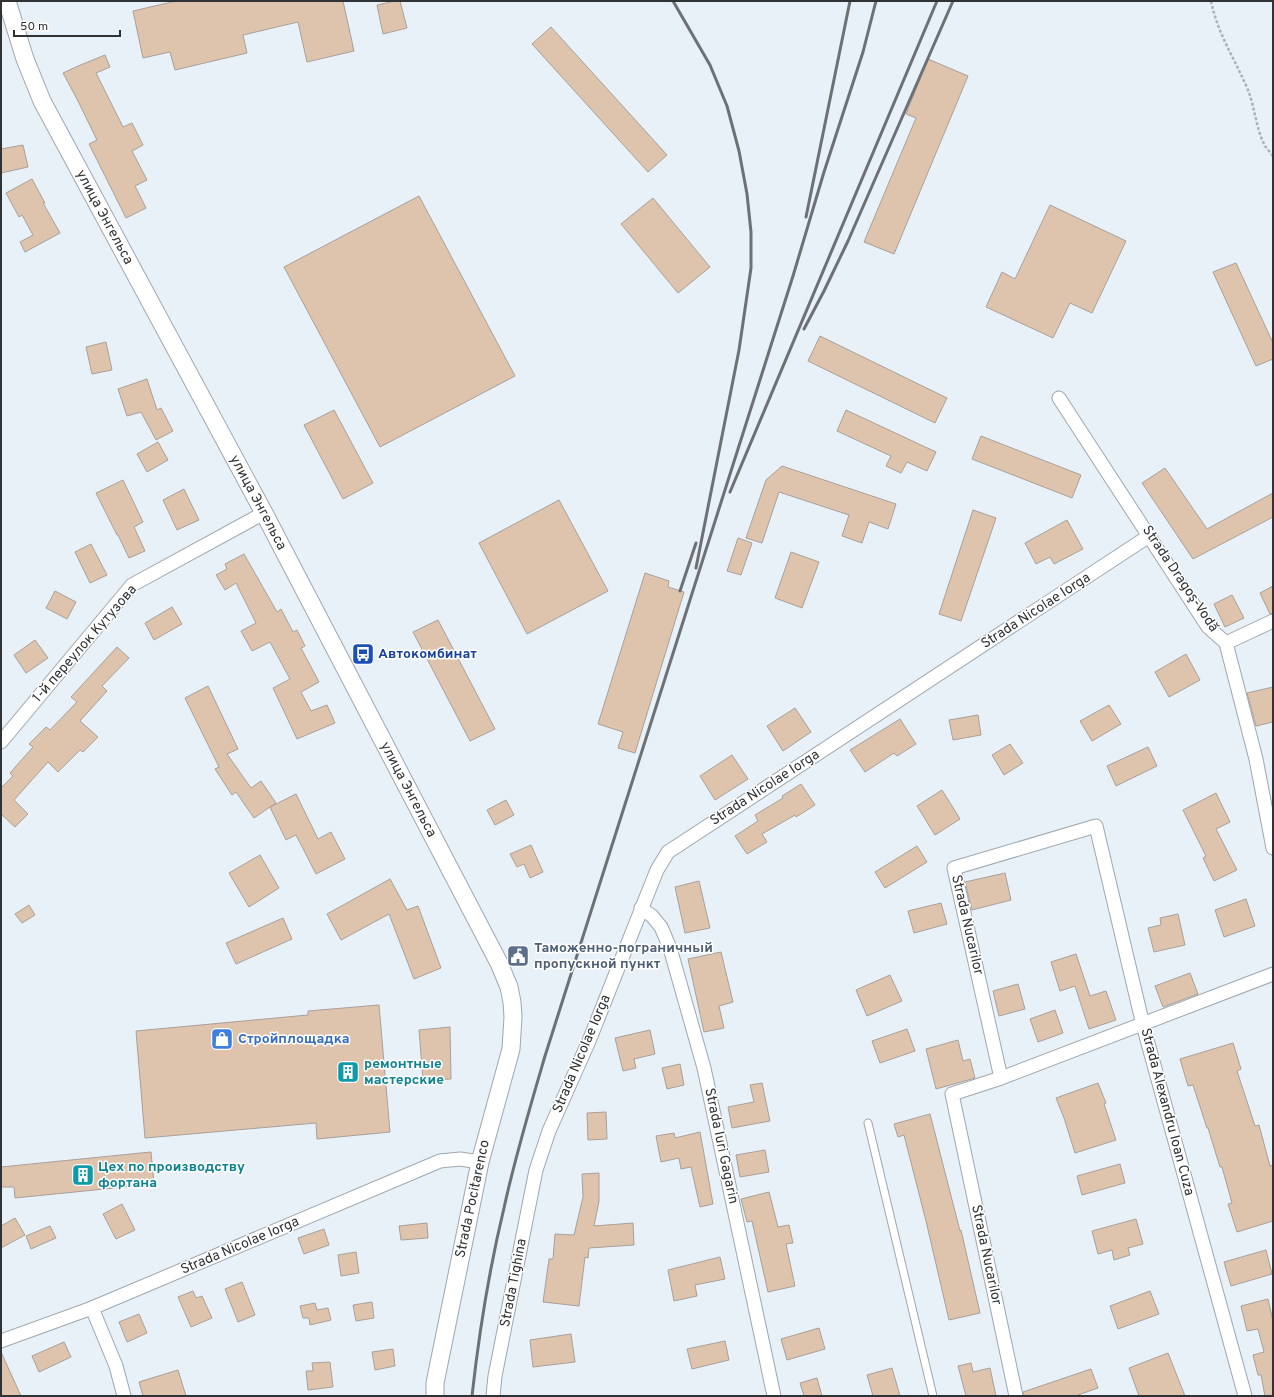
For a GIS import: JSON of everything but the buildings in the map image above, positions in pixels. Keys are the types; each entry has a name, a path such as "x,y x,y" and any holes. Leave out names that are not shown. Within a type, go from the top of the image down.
{"street":[{"name":"улица Энгельса","path":"8,1 25,59 42,101 264,513 499,963 509,988 512,1002"},
{"name":"Strada Dragoş-Vodă","path":"1059,398 1208,627 1226,643 1256,759 1273,848"},
{"name":"1-й переулок Кутузова","path":"1,742 132,585 264,513"},
{"name":"Strada Nicolae Iorga","path":"536,1170 549,1130 589,1041 641,908 657,870 668,852 1150,536"},
{"path":"1226,643 1273,621"},
{"name":"Strada Alexandru Ioan Cuza","path":"1096,826 1144,1024 1245,1396"},
{"name":"Strada Nucarilor","path":"1001,1078 954,868 1096,826"},
{"name":"Strada Iuri Gagarin","path":"641,908 652,916 661,927 670,948 704,1068 774,1396"},
{"name":"Strada Nucarilor","path":"1016,1396 952,1094 1001,1078 1273,974"},
{"name":"Strada Pocitarenco","path":"435,1396 435,1383 480,1162 511,1049 513,1025 512,1002"},
{"name":"Strada Nicolae Iorga","path":"1,1341 92,1308 440,1161 460,1159 480,1162"},
{"name":"Strada Tighina","path":"493,1396 495,1376 536,1170"},
{"path":"92,1308 116,1366 124,1396"}],"lane":[{"path":"868,1123 933,1396"}],"path":[{"path":"1211,1 1219,29 1255,108 1257,122 1265,146 1273,156"}],"railway":[{"path":"673,1 710,65 727,106 739,151 747,194 751,232 751,268 739,350 696,568"},
{"path":"806,217 850,1"},
{"path":"472,1396 481,1325 499,1231 513,1170 545,1056 793,276 824,172 863,52 876,1"},
{"path":"730,492 937,1"},
{"path":"804,329 848,241 953,1"},
{"path":"680,591 696,543"}],"place":[{"name":"Автокомбинат","path":"363,654"},
{"name":"Таможенно-пограничный пропускной пункт","path":"518,956"},
{"name":"Стройплощадка","path":"222,1039"},
{"name":"ремонтные мастерские","path":"348,1072"},
{"name":"Цех по производству фортана","path":"83,1175"}]}
